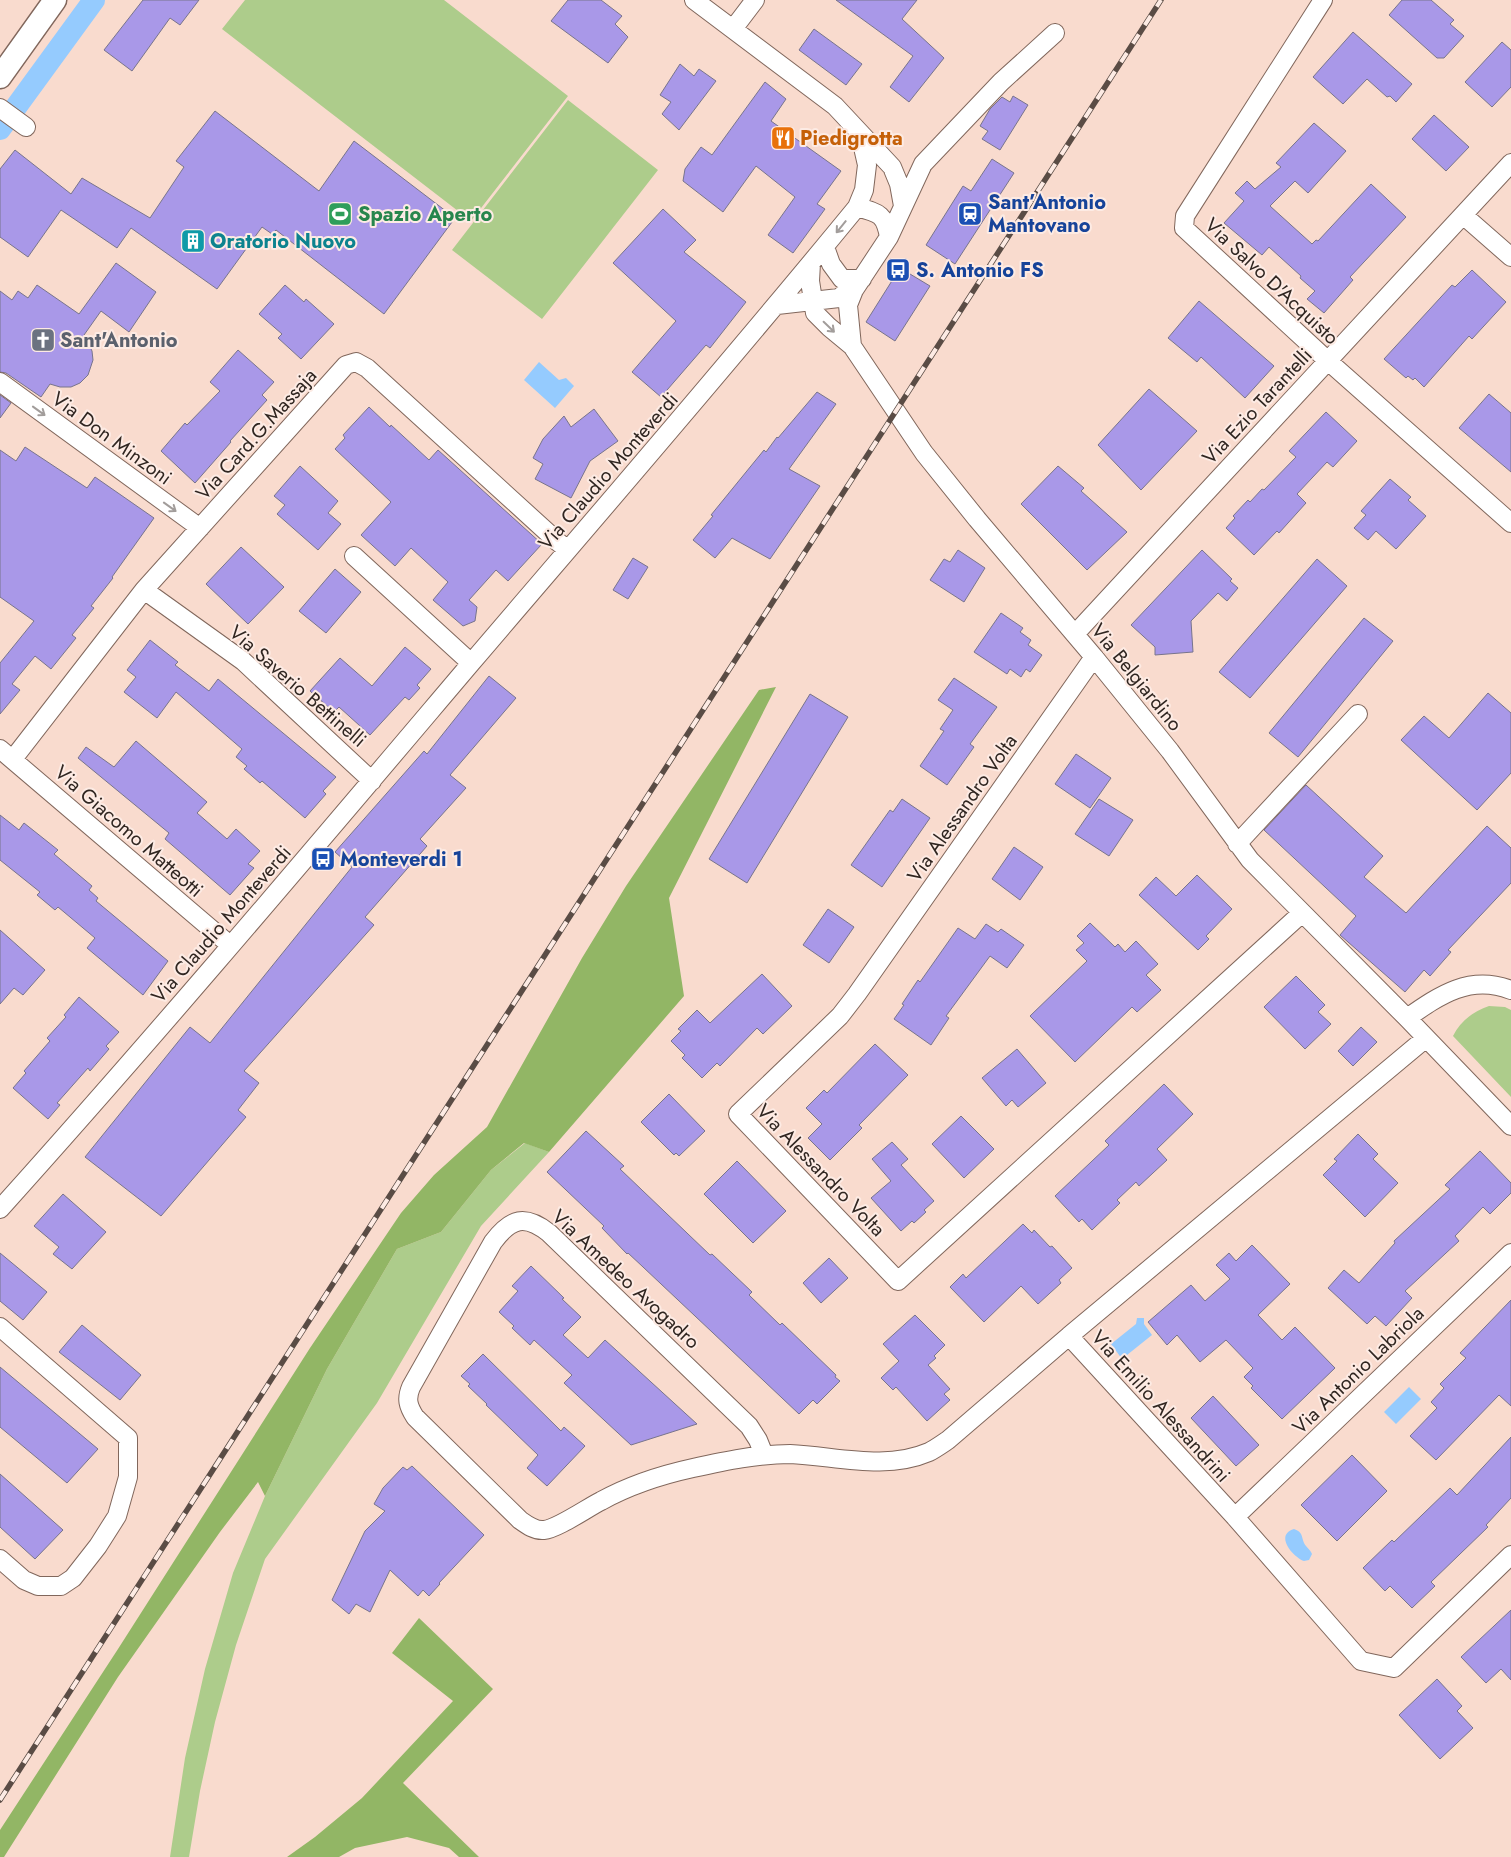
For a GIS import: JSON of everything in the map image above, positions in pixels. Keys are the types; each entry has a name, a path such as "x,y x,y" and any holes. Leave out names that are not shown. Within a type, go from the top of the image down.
{"street":[{"path":"0,77 55,0"},
{"path":"694,0 835,106 892,167 900,184 903,206"},
{"path":"733,29 755,0"},
{"name":"Via Salvo D'Acquisto","path":"1323,0 1185,216 1184,228 1328,361 1511,523"},
{"path":"852,346 848,305 854,290 889,237 923,164 1001,82 1055,33"},
{"path":"0,108 26,127"},
{"path":"860,134 867,165 864,190 857,207 825,247 830,264 842,279 862,279"},
{"name":"Via Ezio Tarantelli","path":"1075,634 1511,163"},
{"path":"865,176 878,169 923,164"},
{"path":"857,207 877,212 886,222 889,237"},
{"path":"1463,216 1511,258"},
{"name":"Via Claudio Monteverdi","path":"0,1209 372,781 825,247"},
{"path":"811,264 810,281 815,313 852,346"},
{"path":"777,305 839,298 862,279"},
{"name":"Via Belgiardino","path":"852,346 924,453 1170,751 1250,860 1511,1126"},
{"name":"Via Card.G.Massaja","path":"6,754 144,590 346,365 356,362 367,368 568,550"},
{"name":"Via Don Minzoni","path":"0,382 200,528"},
{"path":"354,556 471,664"},
{"name":"Via Saverio Bettinelli","path":"144,590 243,660 372,781"},
{"name":"Via Alessandro Volta","path":"1094,657 840,1016 738,1114 898,1282 1302,913"},
{"path":"1237,844 1358,714"},
{"name":"Via Giacomo Matteotti","path":"6,754 230,945"},
{"path":"1407,1018 1435,998 1453,990 1485,984 1511,990"},
{"name":"Via Emilio Alessandrini","path":"1426,1038 1069,1336 1234,1517 1361,1661 1394,1668 1511,1555"},
{"name":"Via Amedeo Avogadro","path":"764,1455 758,1440 749,1426 550,1232 539,1224 528,1220 518,1221 510,1225 493,1242 407,1396 409,1407 415,1416 506,1506 531,1528 543,1530 553,1527 634,1485 666,1474 730,1460 764,1455 790,1454 884,1462 929,1452 948,1440 1069,1336"},
{"name":"Via Antonio Labriola","path":"1234,1517 1511,1253"},
{"path":"0,1327 128,1438 128,1477 117,1516 98,1546 72,1578 61,1586 38,1586 24,1580 0,1559"}],"green space":[{"path":"245,0 444,0 568,96 471,221 222,29"},
{"path":"568,100 658,170 542,319 452,250"},
{"path":"776,687 669,898 684,996 549,1152 524,1143 491,1170 441,1232 397,1249 327,1369 265,1496 258,1482 220,1532 118,1677 4,1857 0,1857 0,1830 310,1348 401,1213 434,1175 487,1127 582,958 626,886 759,690"},
{"path":"1489,1006 1505,1007 1511,1010 1511,1097 1453,1036 1468,1017"},
{"path":"525,1143 549,1152 481,1226 377,1403 265,1559 236,1645 215,1722 200,1791 189,1857 170,1857 185,1758 205,1669 233,1573 265,1496 327,1369 397,1249 441,1232 491,1170"},
{"path":"419,1618 493,1689 403,1783 479,1857 459,1857 449,1848 407,1837 355,1848 339,1857 287,1857 315,1837 362,1798 453,1701 392,1653"}],"water":[{"path":"539,362 559,380 566,378 574,386 555,408 524,380"},
{"path":"1137,1318 1144,1318 1144,1324 1152,1335 1122,1359 1111,1344 1136,1324"},
{"path":"1409,1387 1421,1399 1396,1424 1384,1412"},
{"path":"1294,1529 1300,1533 1312,1554 1309,1560 1304,1561 1300,1559 1287,1546 1286,1536 1288,1532"}],"building":[{"path":"143,0 199,0 180,25 170,18 132,71 104,50"},
{"path":"568,0 601,0 622,16 615,24 628,37 608,63 551,21"},
{"path":"836,0 917,0 902,19 944,58 909,102 890,87 913,56"},
{"path":"1402,0 1431,0 1454,20 1450,24 1464,36 1444,58 1437,58 1389,15"},
{"path":"814,29 862,64 846,85 799,50"},
{"path":"1353,32 1412,84 1396,102 1390,96 1387,97 1367,79 1343,104 1313,77"},
{"path":"1502,42 1511,50 1511,87 1492,107 1465,82"},
{"path":"680,64 694,76 699,69 716,81 679,130 662,114 671,102 660,95"},
{"path":"765,82 786,99 771,121 841,171 817,204 825,209 793,253 768,235 795,197 756,166 723,212 683,181 685,169 701,147 712,155"},
{"path":"1013,96 1028,105 1000,150 982,139 988,131 980,126 990,109 1002,97 1010,102"},
{"path":"215,111 319,191 354,141 455,218 384,314 276,230 272,234 262,227 217,289 131,228 117,248 61,210 28,257 0,237 0,169 15,150 71,194 82,178 150,218 184,167 176,161"},
{"path":"1434,115 1469,147 1446,171 1412,139"},
{"path":"1314,123 1346,151 1308,193 1295,181 1270,206 1312,244 1316,240 1318,241 1371,184 1406,217 1350,277 1353,280 1324,313 1307,299 1315,291 1269,247 1262,255 1224,223 1244,201 1235,193 1247,181 1255,189 1281,167 1276,163"},
{"path":"992,159 1014,173 955,264 926,245 963,186 971,191"},
{"path":"663,209 696,240 684,252 746,302 710,348 706,345 661,397 632,372 676,321 613,263"},
{"name":"Sant'Antonio","path":"116,263 156,292 129,332 101,311 84,335 92,351 93,360 88,375 80,383 71,387 60,387 50,384 41,397 6,373 0,372 0,291 12,300 18,291 28,298 37,285 79,314"},
{"path":"900,268 930,286 895,341 866,322"},
{"path":"1472,270 1506,302 1472,339 1469,336 1424,387 1415,378 1413,380 1408,376 1406,378 1384,359 1452,285 1455,287"},
{"path":"285,285 304,302 306,299 334,324 301,359 278,338 282,334 259,314"},
{"path":"1199,301 1274,366 1245,398 1201,357 1197,362 1168,338"},
{"path":"238,350 274,382 262,395 267,400 195,483 161,451 185,423 187,425 220,391 210,382"},
{"path":"1149,389 1197,431 1141,490 1098,445"},
{"path":"817,392 836,404 789,469 820,486 770,559 732,538 715,558 693,540 764,450 766,452"},
{"path":"1489,394 1511,413 1511,472 1459,428"},
{"path":"0,395 11,403 0,418"},
{"path":"369,407 429,460 438,450 542,544 508,581 496,570 469,600 477,607 475,621 463,626 433,600 448,582 411,548 395,566 361,535 391,502 335,449 345,438 343,435"},
{"path":"594,409 618,441 590,461 571,498 535,479 543,464 533,458 543,439 564,416 571,427"},
{"path":"1326,412 1357,441 1333,467 1327,462 1297,494 1306,503 1279,533 1277,531 1254,555 1226,528 1235,518 1233,516 1248,500 1250,502 1262,489 1264,490 1296,457 1289,451"},
{"path":"25,447 87,488 95,477 154,518 113,578 91,606 94,608 72,635 76,638 51,669 35,656 12,684 20,690 0,714 0,663 34,621 0,597 0,450 16,461"},
{"path":"300,466 338,501 328,513 341,524 318,550 277,514 285,505 274,496"},
{"path":"1058,466 1084,488 1081,491 1127,532 1087,570 1021,504"},
{"path":"1390,479 1411,497 1408,500 1426,516 1396,549 1376,531 1368,540 1354,528 1366,515 1361,511"},
{"path":"241,547 284,587 248,624 206,584"},
{"path":"958,550 985,568 964,602 930,580 944,559 950,562"},
{"path":"1202,550 1232,579 1230,581 1238,588 1227,601 1218,593 1191,621 1193,652 1155,655 1155,647 1131,625"},
{"path":"633,558 648,567 628,599 613,590"},
{"path":"1317,559 1347,586 1250,698 1219,672"},
{"path":"335,569 361,592 326,633 299,611"},
{"path":"1001,613 1023,628 1020,632 1031,640 1028,645 1042,655 1030,672 1026,669 1021,677 1010,669 1007,674 974,652"},
{"path":"1364,618 1393,641 1298,757 1269,733"},
{"path":"150,640 178,662 175,665 209,691 218,679 336,777 323,791 326,794 305,818 262,781 260,783 244,769 247,766 236,757 242,749 176,692 157,718 124,692 136,677 127,670"},
{"path":"405,647 431,669 417,685 420,688 409,700 405,697 370,735 339,707 334,712 310,691 340,658 372,686"},
{"path":"489,676 516,698 450,775 466,788 420,839 427,846 365,917 374,925 244,1071 259,1083 238,1110 246,1117 161,1216 85,1157 190,1027 210,1043 352,867 335,852 424,751 427,754"},
{"path":"954,678 997,707 970,744 974,747 947,785 920,766 944,731 940,729 953,710 938,700"},
{"path":"1488,693 1511,713 1511,773 1477,810 1401,740 1424,716 1449,738"},
{"path":"810,694 848,717 747,883 709,859"},
{"path":"136,741 207,802 197,813 227,839 236,829 260,851 248,864 254,868 230,895 165,839 169,833 78,758 86,747 114,767"},
{"path":"1076,754 1111,778 1090,808 1055,784"},
{"path":"1306,785 1383,856 1364,877 1406,913 1487,826 1511,848 1511,883 1448,950 1451,952 1430,976 1424,970 1405,992 1340,935 1356,916 1264,830"},
{"path":"902,799 930,818 882,887 851,865 890,810 893,812"},
{"path":"1099,799 1133,820 1109,856 1075,834"},
{"path":"0,815 19,830 24,823 58,850 54,854 92,886 89,890 98,898 96,901 168,961 143,995 87,948 95,938 58,907 55,910 37,895 40,892 0,860"},
{"path":"1014,847 1043,867 1020,900 992,879"},
{"path":"1197,875 1232,909 1206,936 1209,939 1198,950 1139,895 1156,877 1176,896"},
{"path":"828,909 854,927 829,963 803,945"},
{"path":"1090,923 1115,947 1118,944 1125,952 1136,941 1158,964 1146,975 1161,990 1137,1012 1132,1007 1075,1062 1030,1016 1087,961 1076,950 1084,943 1077,936"},
{"path":"986,924 998,932 1001,929 1024,945 1007,968 990,956 946,1016 949,1018 931,1045 894,1019 918,980 920,982 958,928 975,939"},
{"path":"0,930 45,970 23,995 14,988 0,1004"},
{"path":"762,974 792,1006 763,1034 757,1028 720,1066 717,1063 702,1078 682,1058 685,1055 671,1041 681,1031 678,1029 697,1010 710,1023"},
{"path":"1296,976 1325,1005 1318,1012 1331,1024 1305,1049 1264,1007"},
{"path":"79,997 119,1032 106,1046 109,1049 90,1071 88,1068 57,1103 60,1105 48,1119 13,1088 26,1073 24,1071 50,1041 47,1038 66,1017 64,1015"},
{"path":"1361,1027 1377,1042 1353,1066 1338,1051"},
{"path":"875,1044 908,1075 859,1125 862,1128 830,1160 808,1138 822,1124 806,1108 824,1090 827,1093"},
{"path":"1017,1049 1046,1083 1018,1107 1012,1100 1006,1106 982,1078"},
{"path":"1164,1084 1193,1114 1157,1149 1167,1160 1139,1186 1136,1182 1117,1200 1120,1203 1092,1230 1082,1219 1079,1222 1055,1196 1109,1145 1105,1141"},
{"path":"669,1094 705,1131 679,1156 676,1153 674,1155 641,1122"},
{"path":"961,1116 994,1149 964,1178 932,1144"},
{"path":"586,1131 624,1166 620,1169 710,1255 712,1254 752,1292 749,1295 780,1325 782,1323 836,1375 835,1377 840,1381 817,1404 813,1400 799,1414 627,1254 602,1228 604,1226 547,1172"},
{"path":"1358,1134 1378,1154 1373,1159 1398,1183 1365,1217 1323,1175 1337,1161 1334,1159"},
{"path":"892,1142 908,1159 901,1165 934,1201 914,1223 912,1221 901,1231 871,1198 891,1181 872,1159"},
{"path":"1480,1151 1511,1183 1511,1193 1490,1214 1483,1207 1455,1236 1459,1241 1405,1291 1412,1298 1386,1326 1375,1316 1367,1324 1328,1288 1344,1270 1359,1283 1395,1243 1394,1241 1450,1189 1445,1185"},
{"path":"737,1161 786,1211 753,1243 704,1194"},
{"path":"63,1194 106,1232 72,1269 53,1254 59,1247 34,1226"},
{"path":"1023,1224 1032,1233 1034,1230 1050,1247 1052,1246 1072,1268 1059,1280 1061,1283 1038,1304 1021,1286 984,1322 950,1287 963,1274 966,1278"},
{"path":"1252,1245 1290,1284 1258,1315 1282,1340 1295,1327 1335,1368 1282,1419 1251,1388 1253,1386 1244,1377 1253,1368 1226,1340 1200,1362 1177,1335 1167,1345 1148,1322 1191,1285 1205,1301 1230,1279 1216,1265 1229,1253 1236,1261"},
{"path":"0,1253 47,1292 23,1320 0,1301"},
{"path":"829,1258 848,1278 821,1303 803,1283"},
{"path":"531,1266 581,1317 563,1335 588,1358 605,1340 697,1424 631,1445 564,1383 572,1375 534,1340 530,1345 499,1312 518,1291 512,1286"},
{"path":"1511,1300 1511,1406 1499,1395 1436,1460 1410,1436 1437,1408 1431,1402 1444,1388 1440,1384 1466,1358 1460,1353"},
{"path":"915,1315 945,1345 934,1356 936,1358 928,1365 950,1389 944,1394 950,1400 927,1421 896,1387 893,1390 881,1378 899,1361 883,1344"},
{"path":"82,1325 141,1375 120,1400 59,1352"},
{"path":"483,1354 561,1431 564,1427 585,1446 547,1486 527,1468 538,1455 486,1405 468,1386 470,1384 461,1376"},
{"path":"0,1367 98,1449 67,1483 0,1427"},
{"path":"1213,1396 1259,1445 1236,1466 1191,1418"},
{"path":"1511,1437 1511,1498 1486,1525 1488,1527 1431,1582 1435,1586 1412,1608 1390,1586 1385,1591 1363,1568 1392,1540 1394,1542 1450,1488 1457,1495"},
{"path":"1352,1455 1387,1491 1337,1541 1301,1505"},
{"path":"412,1466 484,1535 429,1596 423,1590 418,1596 390,1570 370,1612 356,1604 349,1614 332,1600 365,1531 385,1511 374,1504 383,1488 403,1467 407,1470"},
{"path":"0,1474 63,1530 35,1559 0,1527"},
{"path":"1511,1610 1511,1680 1501,1669 1486,1683 1461,1657"},
{"path":"1437,1679 1462,1706 1457,1711 1473,1728 1440,1759 1399,1715"}],"waterway":[{"path":"0,129 94,0"}],"railway":[{"path":"0,1800 1161,0"}],"place":[{"name":"Piedigrotta","path":"783,138"},
{"name":"Spazio Aperto","path":"340,214"},
{"name":"Sant’Antonio Mantovano","path":"970,214"},
{"name":"Oratorio Nuovo","path":"193,241"},
{"name":"S. Antonio FS","path":"898,270"},
{"name":"Sant'Antonio","path":"43,340"},
{"name":"Monteverdi 1","path":"323,859"}]}
